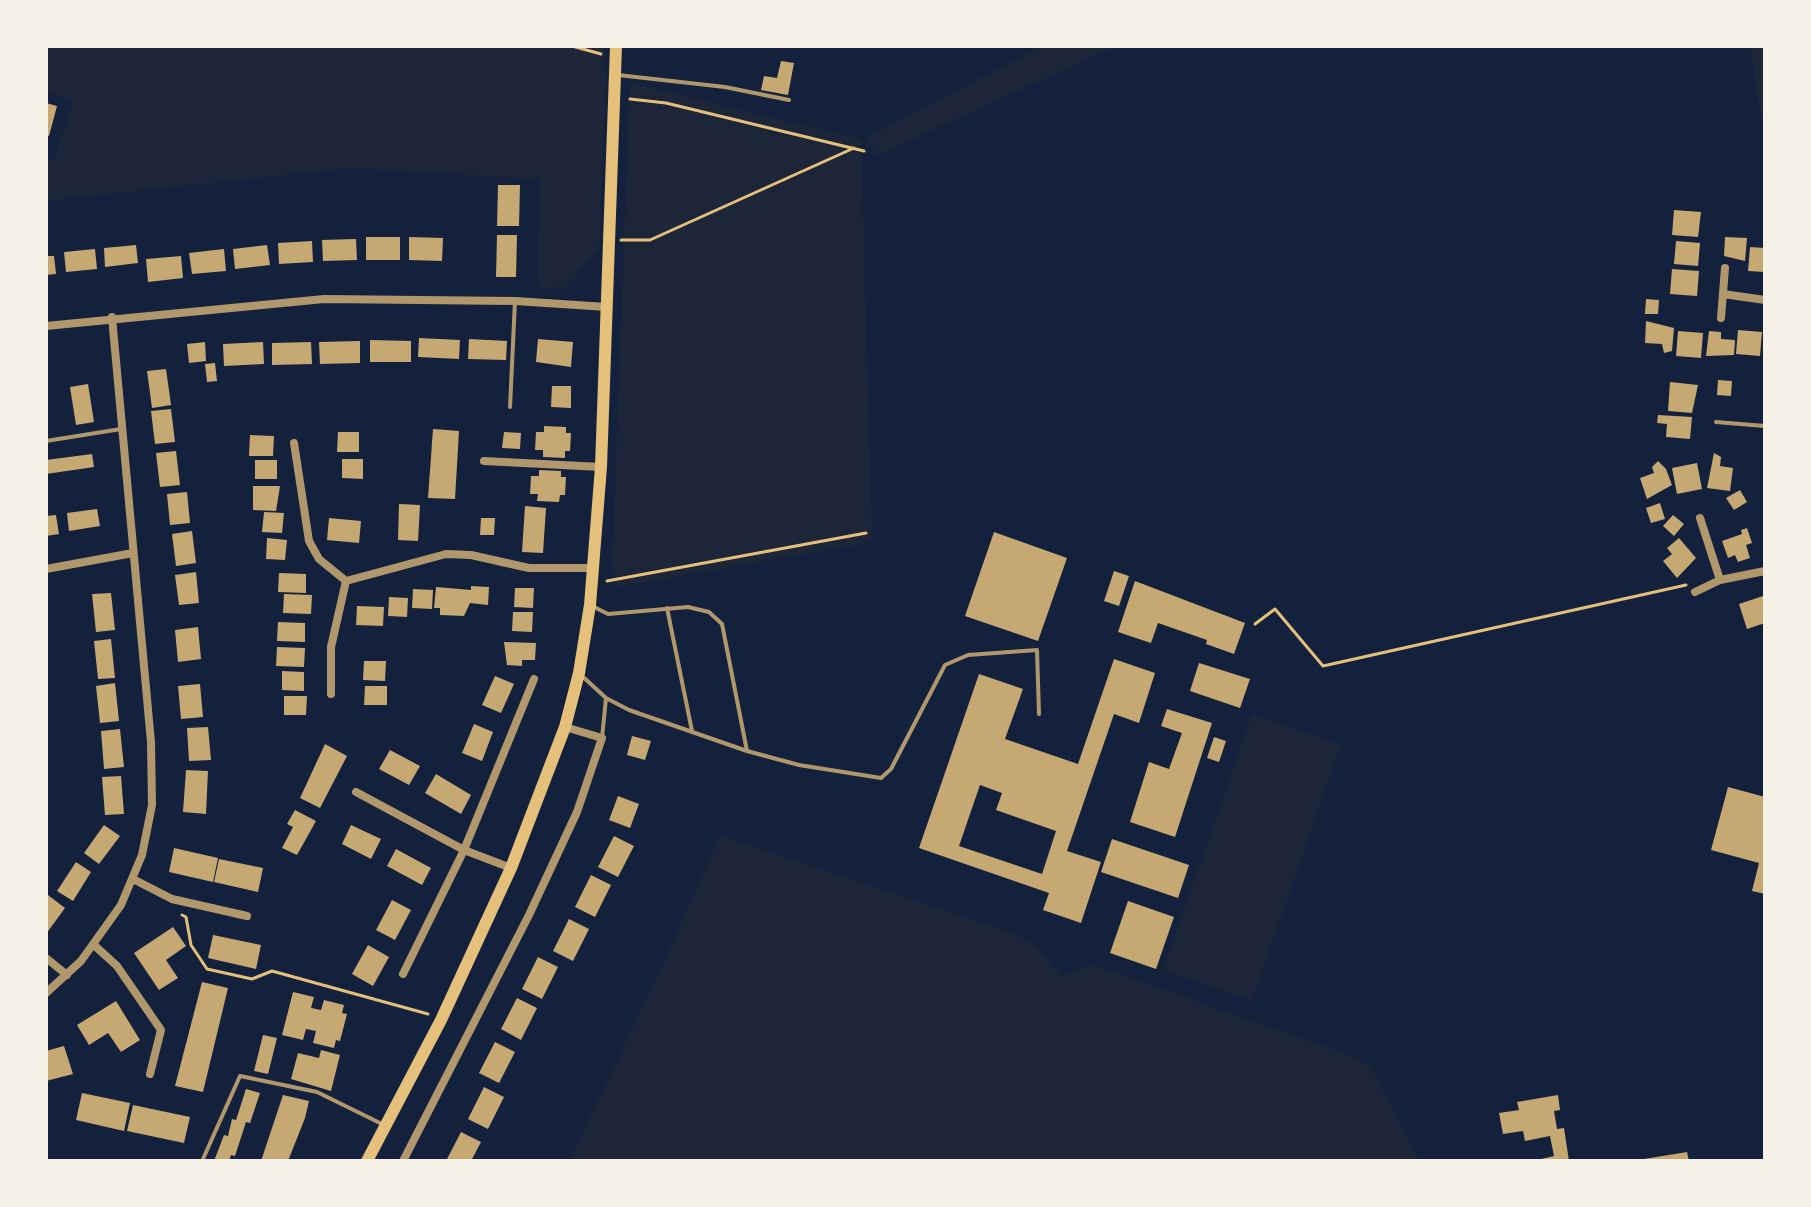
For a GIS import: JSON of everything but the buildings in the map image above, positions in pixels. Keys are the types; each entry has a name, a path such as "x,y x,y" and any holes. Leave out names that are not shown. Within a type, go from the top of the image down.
{"main road":[{"path":"367,1161 441,1020 511,868 565,727 579,673 594,568 601,467 616,52"}],"street":[{"path":"1721,318 1725,268"},
{"path":"1723,294 1765,300"},
{"path":"46,326 112,317 324,299 515,301 607,307"},
{"path":"46,993 94,945 133,879 148,830 153,773 112,317"},
{"path":"294,443 309,541 319,559 346,581"},
{"path":"484,461 601,467"},
{"path":"1700,518 1720,580"},
{"path":"46,569 133,553"},
{"path":"346,581 446,554 471,555 529,568 594,568"},
{"path":"1695,592 1720,580 1765,571"},
{"path":"331,694 331,647 346,581"},
{"path":"403,974 464,850 534,679"},
{"path":"403,1161 535,903 577,812 602,738 565,727"},
{"path":"356,792 464,850 511,868"},
{"path":"133,879 172,899 247,916"},
{"path":"94,945 117,966 161,1030 150,1074"},
{"path":"46,958 67,975"}],"lane":[{"path":"615,75 725,87 789,100"},
{"path":"510,407 515,301"},
{"path":"1716,422 1765,426"},
{"path":"46,441 121,429"},
{"path":"590,605 608,614 688,607 709,612 722,624 747,751"},
{"path":"667,608 692,731"},
{"path":"579,673 606,698 629,710 747,751 799,765 881,778 891,769 945,665 968,655 1037,650 1039,714"},
{"path":"602,738 606,698"},
{"path":"203,1159 240,1076 317,1092 384,1125"}],"path":[{"path":"572,46 616,52"},
{"path":"614,98 666,103 864,151"},
{"path":"610,240 650,240 854,148"},
{"path":"592,582 640,577 866,533"},
{"path":"1255,624 1275,609 1323,666 1683,583 1695,592"},
{"path":"172,910 186,917 191,945 207,969 252,979 272,971 418,1008 429,1015 424,1024"}],"shaded area":[{"path":"46,46 603,46 603,71 606,74 599,248 566,287 537,288 540,179 348,168 46,201 46,159 54,160 73,101 46,92"},
{"path":"1042,46 1116,46 876,156 867,137"},
{"path":"1750,46 1765,46 1765,149"},
{"path":"630,83 861,139 872,542 619,587 612,566"},
{"path":"1252,714 1341,745 1252,1001 1163,970"},
{"path":"720,835 1004,930 1033,943 1061,976 1092,964 1354,1057 1370,1066 1420,1161 569,1161 664,962"}]}
